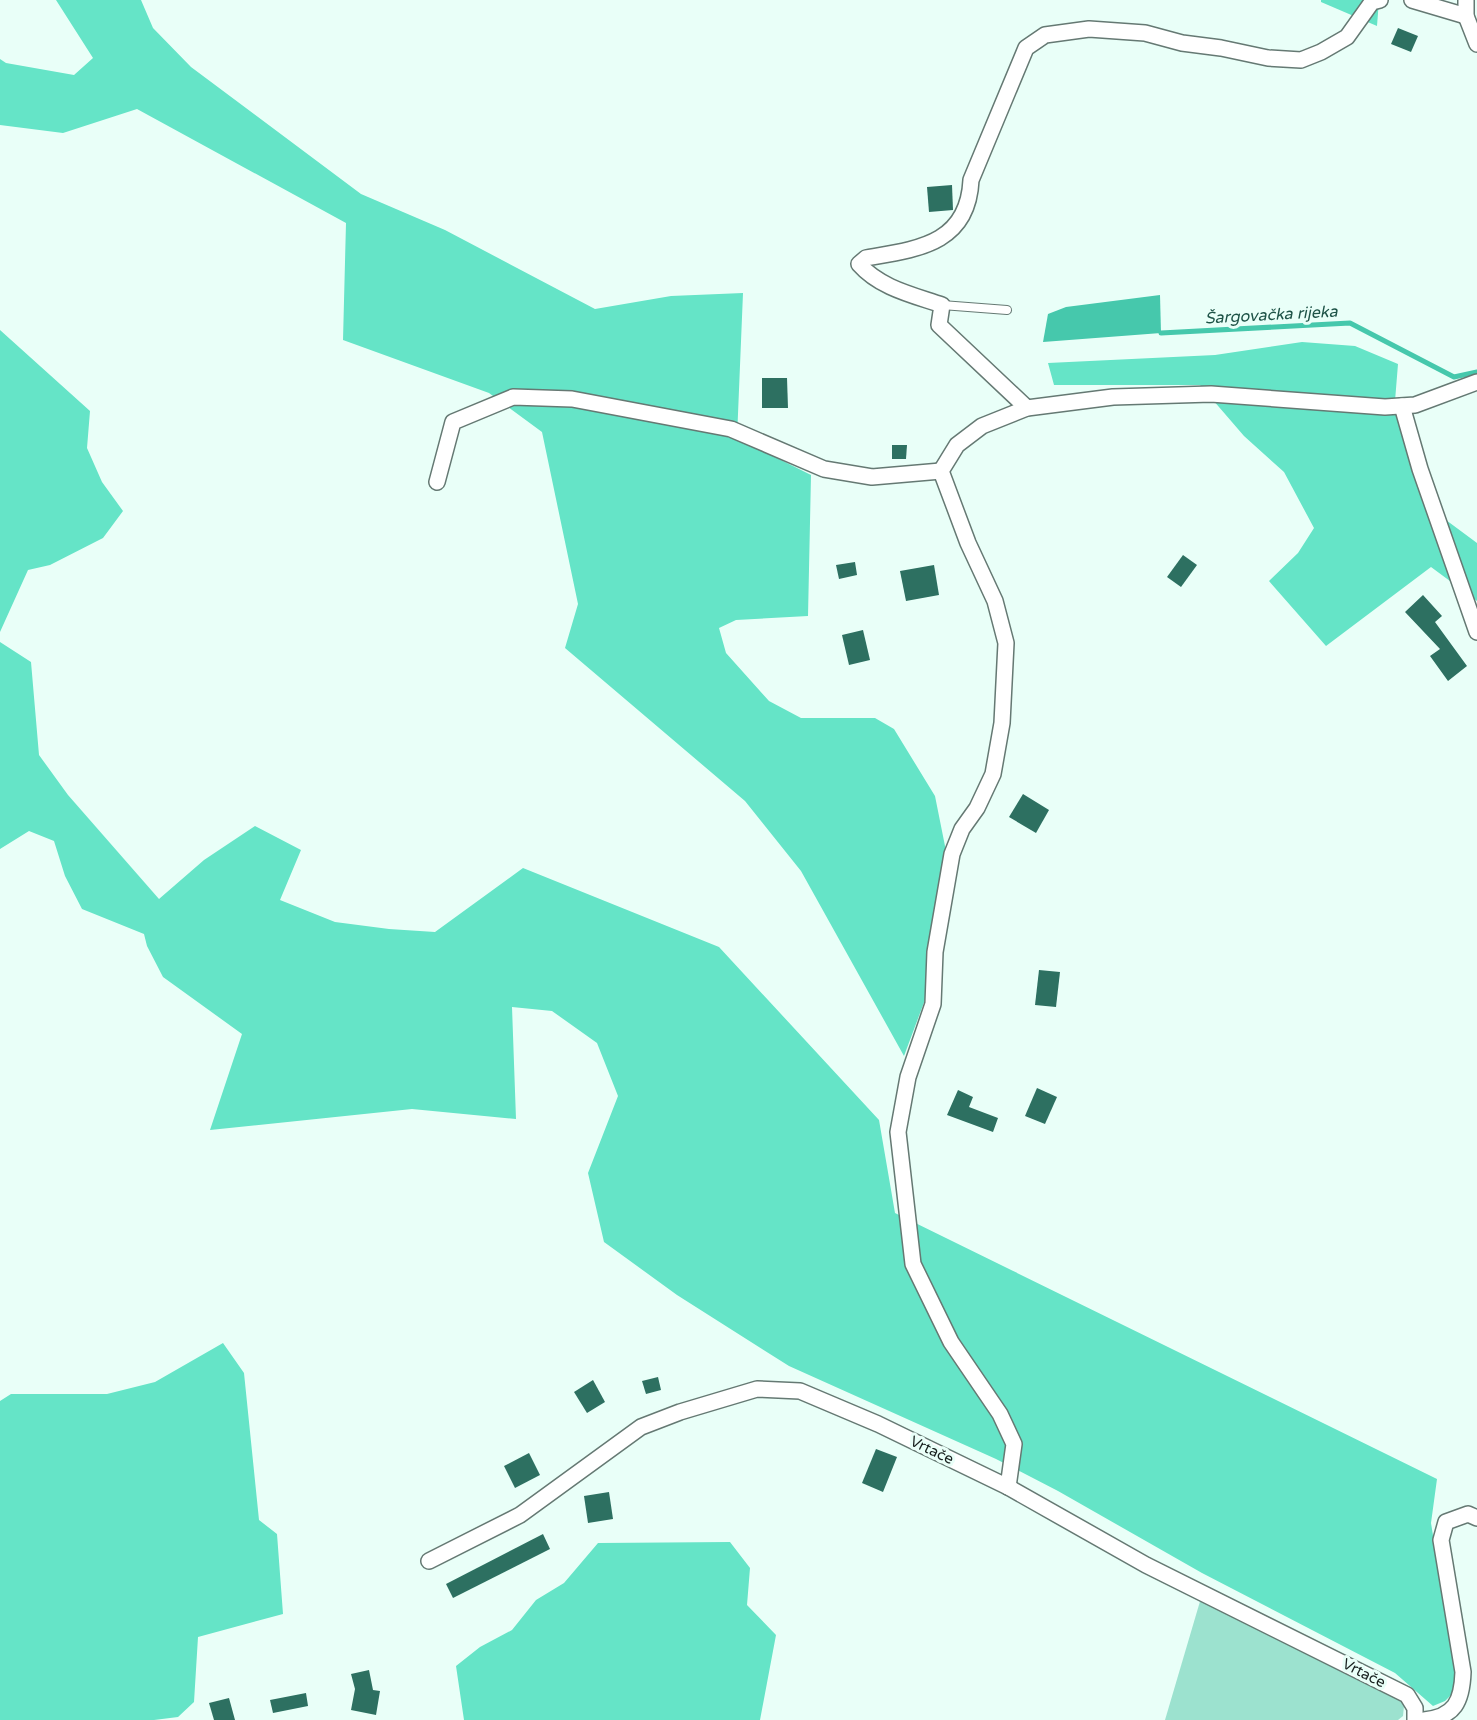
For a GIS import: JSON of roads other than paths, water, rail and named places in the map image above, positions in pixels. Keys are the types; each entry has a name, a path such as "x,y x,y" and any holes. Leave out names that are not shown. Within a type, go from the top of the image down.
{"street":[{"path":"1027,408 939,326 942,305 901,292 869,275 859,264 866,258 935,241 960,224 970,202 971,180 1026,48 1045,35 1089,29 1145,33 1268,58 1301,60 1347,37 1372,2 1380,0"},
{"path":"1412,0 1467,16"},
{"path":"1467,0 1467,16 1477,44"},
{"path":"941,471 957,445 982,426 1027,408 1113,397 1211,394 1385,407 1415,405 1476,382"},
{"path":"437,482 453,423 513,397 572,399 731,429 824,469 872,477 941,471"},
{"path":"1402,406 1420,470 1477,632"},
{"path":"941,471 968,543 995,601 1006,643 1002,723 993,774 952,854 935,952 933,1004 908,1077 898,1132 913,1264 951,1342 1000,1414 1014,1444 1008,1487"},
{"name":"Vrtače","path":"429,1561 520,1515 641,1427 680,1412 757,1389 800,1390 878,1424 1008,1487 1146,1566 1407,1695 1415,1708 1415,1720"},
{"path":"1424,1720 1435,1719 1452,1710 1462,1692 1463,1672 1441,1540 1446,1522 1468,1514 1477,1518"}],"lane":[{"path":"942,305 1007,310"}],"waterway":[{"name":"Šargovačka rijeka","path":"1161,333 1350,323 1454,377 1477,372"}]}
